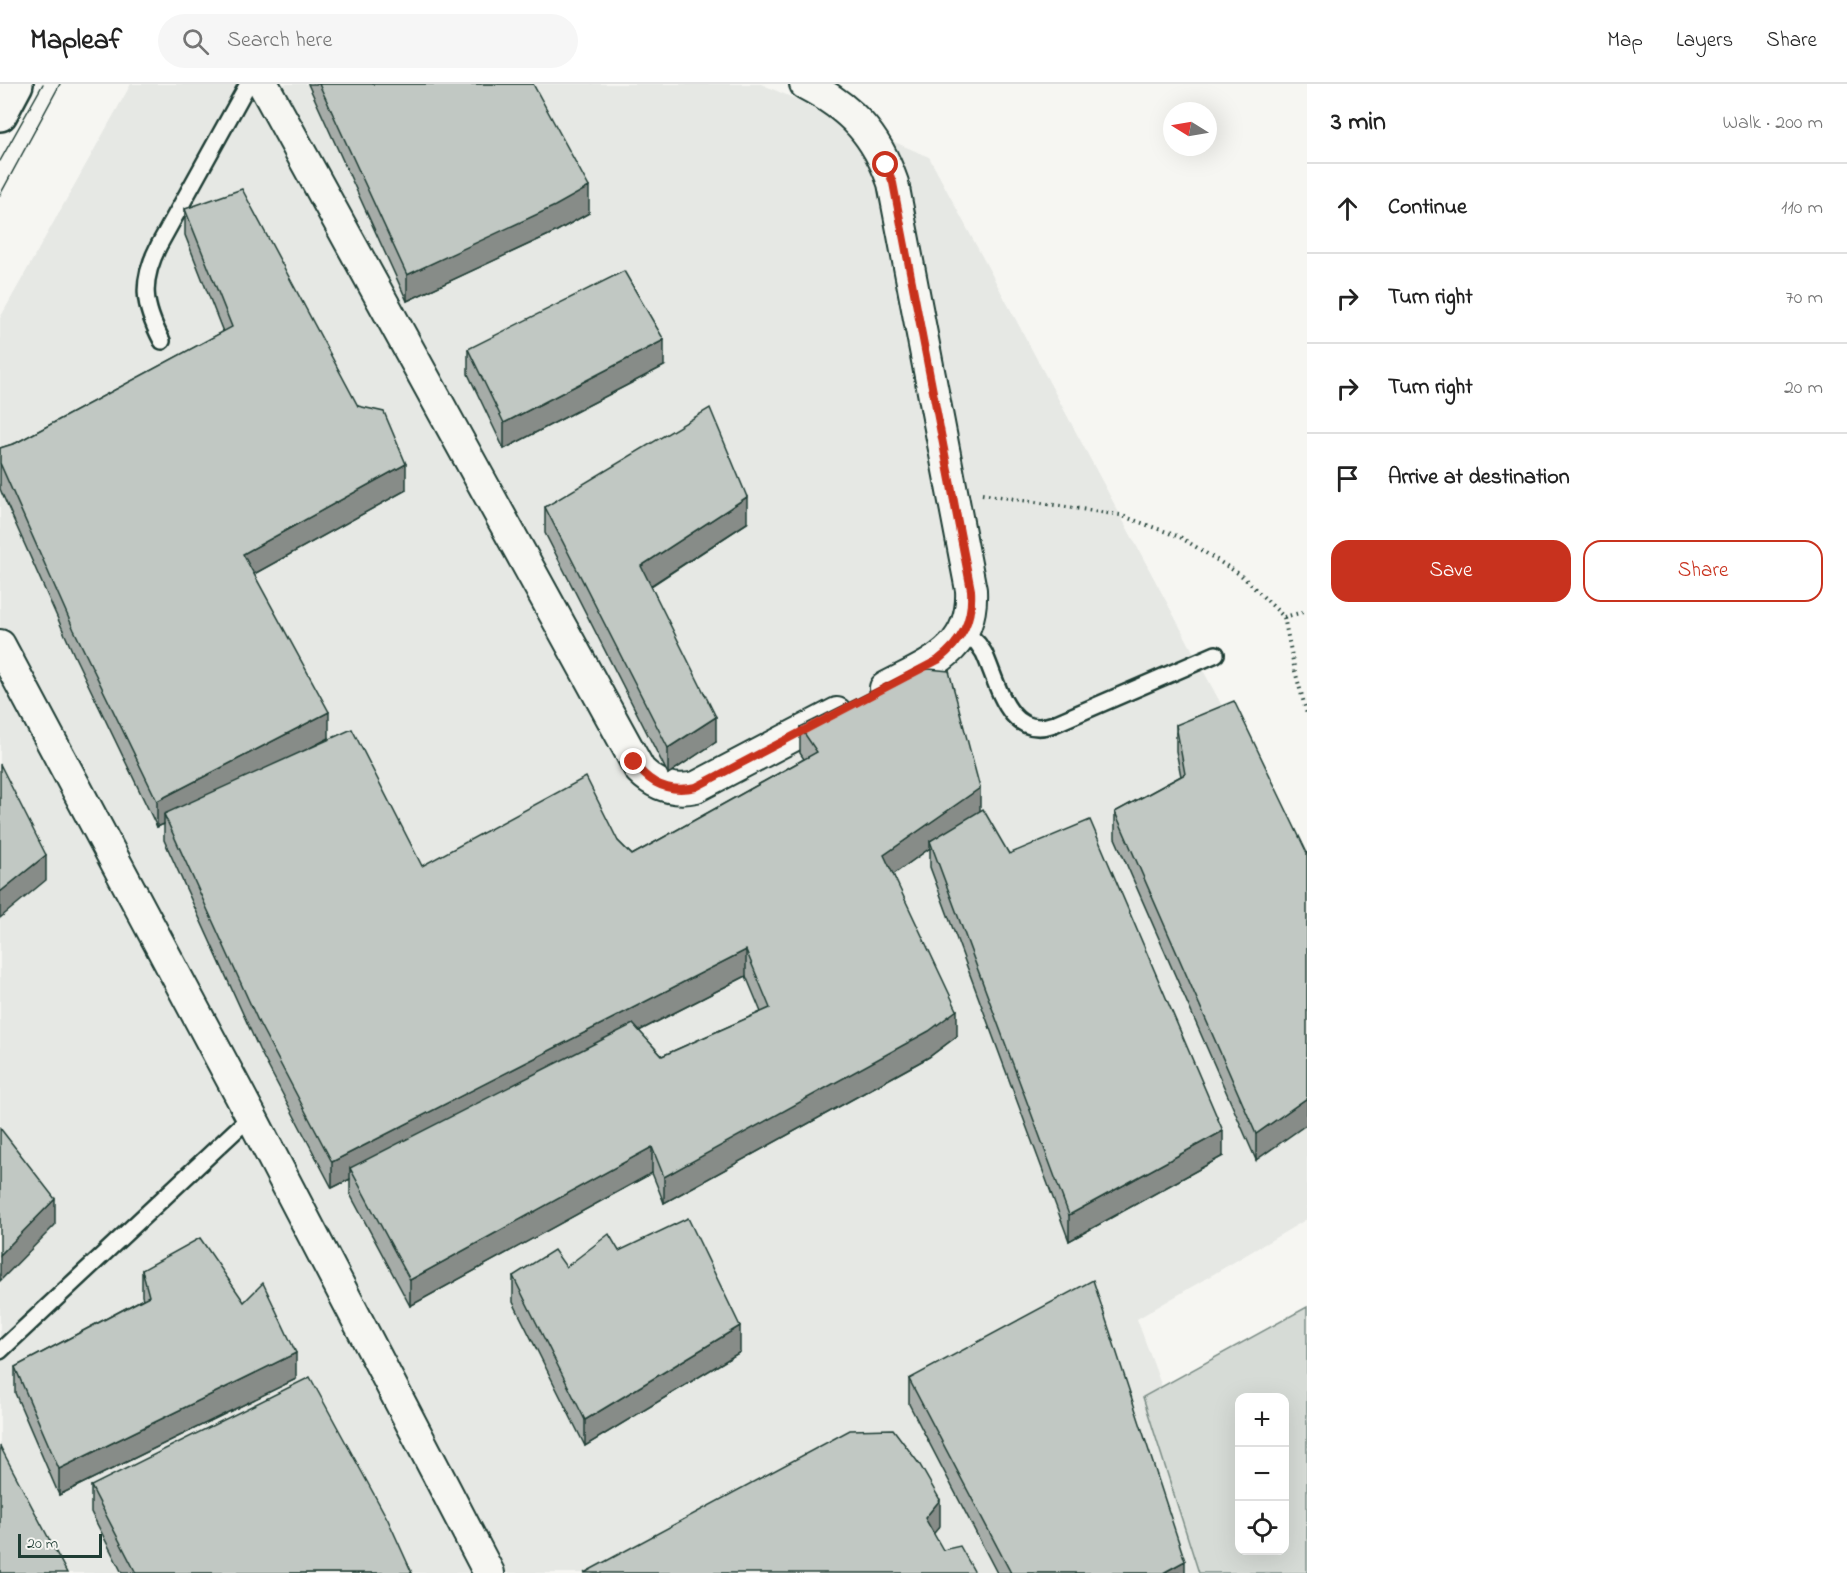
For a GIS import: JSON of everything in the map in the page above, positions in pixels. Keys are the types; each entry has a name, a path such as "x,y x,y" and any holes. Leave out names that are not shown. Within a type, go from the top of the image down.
{"main road":[{"path":"0,114 16,84"}],"street":[{"path":"263,84 634,762 647,777 666,788 686,789 696,787 938,660 958,642 965,631 972,604 893,183 867,131 854,116 839,104 805,84"},
{"path":"0,645 251,1116 489,1573"}],"lane":[{"path":"162,340 148,309 146,283 149,270 159,245 248,84"},
{"path":"965,631 984,652 1010,713 1023,724 1039,728 1054,724 1216,654"},
{"path":"0,1351 251,1116"}],"path":[{"path":"952,490 1120,516 1180,537 1241,575 1284,617 1307,714"},
{"path":"1284,617 1307,611"}],"shaded area":[{"path":"131,84 761,84 929,157 1307,865 1307,1219 1137,1319 1230,1573 0,1573 0,318"},
{"path":"1307,1307 1307,1573 1199,1573 1143,1397"}],"building":[{"path":"319,84 533,84 589,187 555,206 407,275"},
{"path":"242,189 358,406 384,412 406,464 243,554 329,712 157,801 74,630 0,463 0,448 16,443 232,327 185,209"},
{"path":"624,271 664,340 504,423 468,349"},
{"path":"710,408 747,497 641,566 716,717 668,748 545,507"},
{"path":"919,668 949,671 980,788 884,855 957,1010 929,1031 664,1177 652,1147 410,1280 350,1168 633,1024 662,1056 770,1008 746,950 332,1162 259,1023 164,814 352,729 422,866 586,777 618,841 632,855 817,752 800,727"},
{"path":"1234,701 1307,853 1307,1098 1256,1134 1115,812 1185,774 1176,725"},
{"path":"0,764 46,855 0,892"},
{"path":"983,809 1009,854 1090,820 1223,1131 1069,1215 930,841"},
{"path":"0,1128 55,1199 0,1255"},
{"path":"688,1218 740,1326 585,1420 513,1276 554,1250 566,1267 609,1234 619,1251"},
{"path":"200,1238 244,1302 263,1283 296,1353 59,1469 15,1367 149,1296 142,1270"},
{"path":"1093,1280 1185,1561 1163,1573 1011,1573 909,1379"},
{"path":"310,1377 388,1520 412,1573 136,1573 91,1486"},
{"path":"893,1429 920,1465 940,1500 925,1518 943,1550 960,1546 975,1573 584,1573 850,1430"},
{"path":"0,1446 67,1573 0,1573"}],"tram line":[{"path":"0,161 43,84"},
{"path":"0,195 60,84"}],"route":[{"path":"634,762 656,784 676,789 696,787 938,660 958,642 965,631 970,618 971,590 893,183 886,165"}]}
